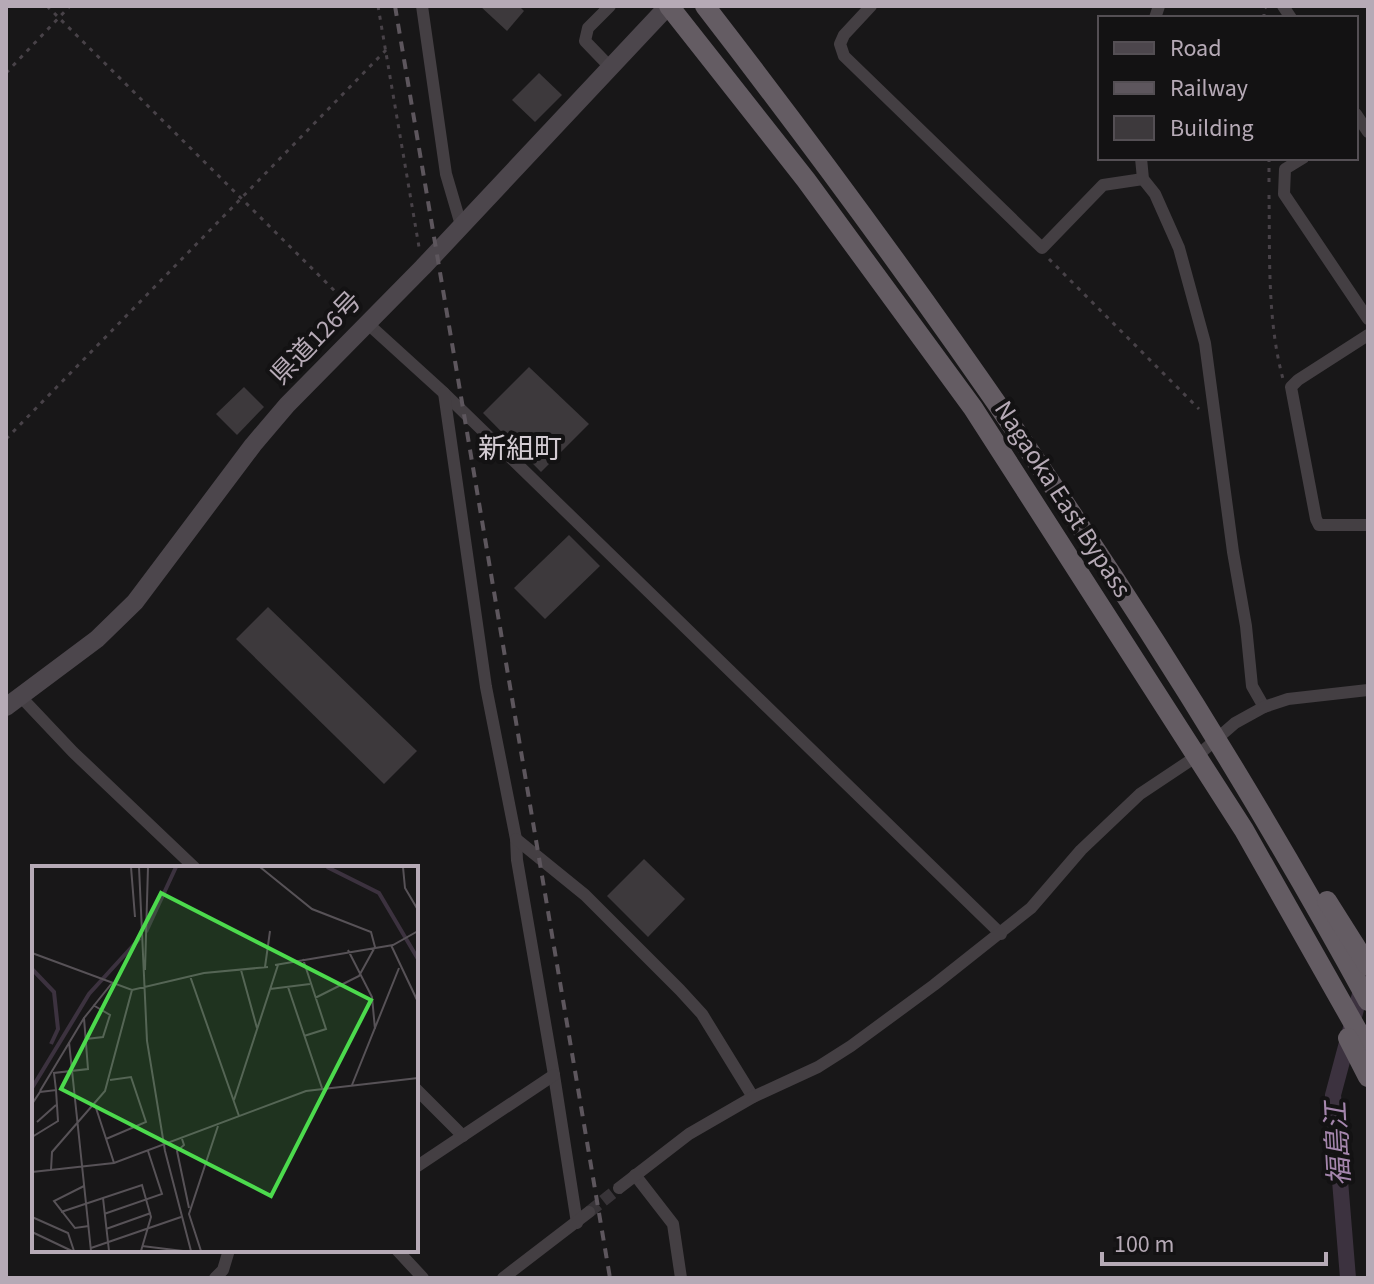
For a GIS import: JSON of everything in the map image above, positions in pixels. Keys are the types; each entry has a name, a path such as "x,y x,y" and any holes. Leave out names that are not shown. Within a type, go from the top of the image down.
{"highway":[{"name":"Nagaoka East Bypass","path":"669,6 806,180 973,408 1244,830 1317,967"},
{"name":"Nagaoka East Bypass","path":"705,6 856,203 1052,483 1259,807 1368,1001"},
{"path":"1259,807 1332,908 1368,966"},
{"path":"1317,967 1368,1049"},
{"path":"1317,967 1368,1077"}],"main road":[{"name":"県道126号","path":"13,702 97,639 135,602 253,445 287,405 423,267 669,6"}],"street":[{"path":"422,6 446,174 461,225"},
{"path":"610,6 588,28 585,41 611,68"},
{"path":"871,6 844,35 840,44 844,56 1042,248 1103,185 1143,179"},
{"path":"1141,160 1143,179 1155,194 1170,225 1189,277 1205,343 1252,686 1264,707"},
{"path":"1300,160 1285,169 1284,194 1368,319"},
{"path":"367,323 444,393 1001,934"},
{"path":"1368,335 1291,387 1319,525 1368,525"},
{"path":"444,393 486,687 516,839 577,1223"},
{"path":"619,1188 689,1134 753,1097 818,1067 851,1046 1001,934 1031,908 1081,850 1140,794 1197,756 1215,739 1264,707 1288,699 1368,690"},
{"path":"13,702 73,752 193,866"},
{"path":"516,839 585,895 680,990 702,1014 753,1097"},
{"path":"418,1166 554,1075"},
{"path":"418,1091 463,1136"},
{"path":"635,1175 673,1224 681,1278"},
{"path":"503,1278 589,1212"},
{"path":"215,1278 223,1270 228,1252"},
{"path":"399,1252 423,1278"}],"path":[{"path":"47,6 367,323"},
{"path":"6,73 70,6"},
{"path":"378,6 423,267"},
{"path":"6,439 386,50"},
{"path":"1269,160 1271,288 1276,347 1284,382 1291,387"},
{"path":"1042,248 1216,427"}],"building":[{"path":"480,6 519,6 524,11 507,31"},
{"path":"539,73 562,95 535,122 512,100"},
{"path":"529,367 589,424 541,472 483,413"},
{"path":"244,387 264,407 237,435 216,414"},
{"path":"569,535 600,566 545,619 514,588"},
{"path":"268,607 417,751 384,784 236,639"},
{"path":"644,859 685,899 648,937 607,896"}],"waterway":[{"name":"福島江","path":"1348,1278 1333,1095 1363,983"}],"tunnel":[{"path":"589,1212 619,1188"}],"railway":[{"path":"395,6 610,1278"}],"district":[{"name":"新組町","path":"520,449"}]}
